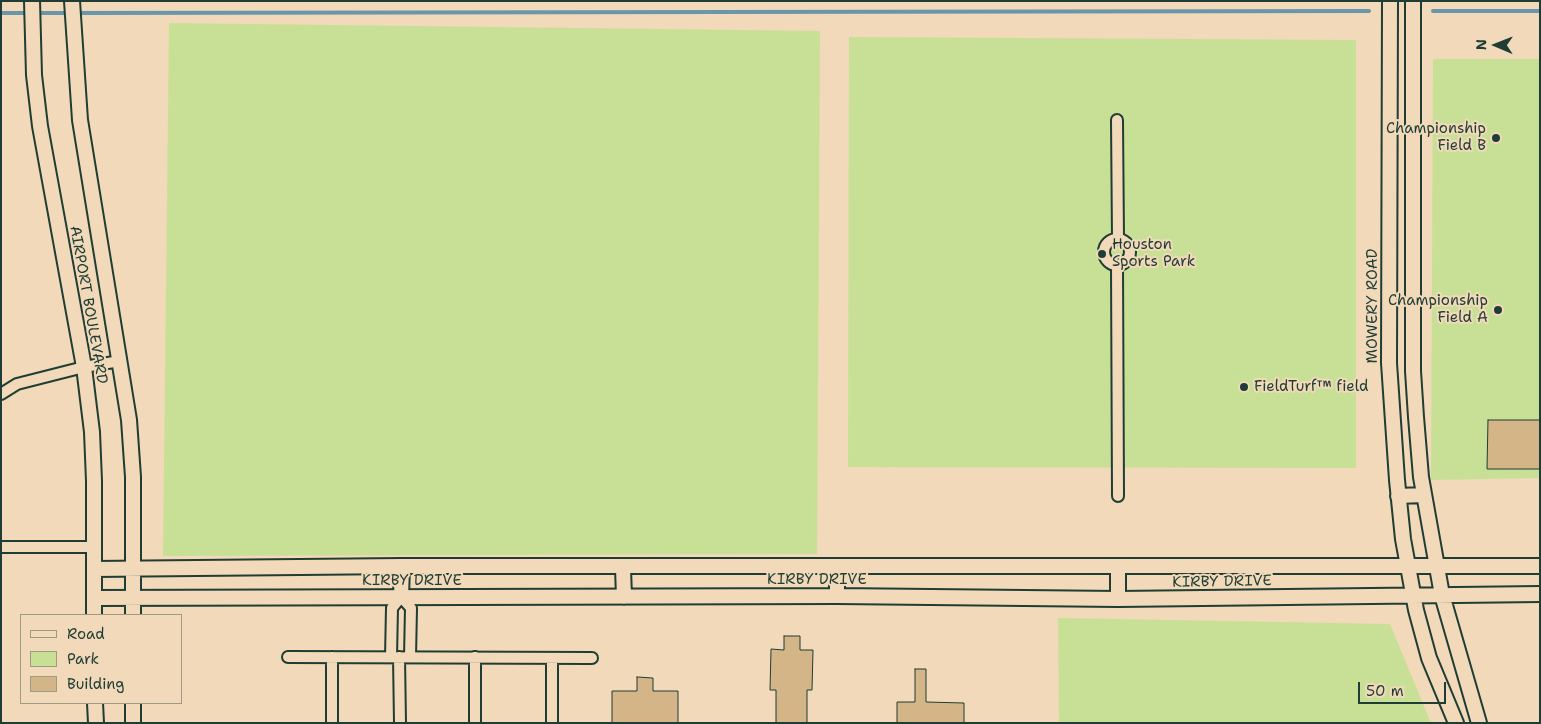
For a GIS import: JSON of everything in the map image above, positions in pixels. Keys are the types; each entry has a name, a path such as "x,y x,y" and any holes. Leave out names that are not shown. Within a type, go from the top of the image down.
{"street":[{"name":"AIRPORT BOULEVARD","path":"32,1 33,41 40,126 84,367 92,432 94,614"},
{"name":"AIRPORT BOULEVARD","path":"72,1 73,42 80,120 128,420 133,477 133,614"},
{"name":"MOWERY ROAD","path":"1390,1 1389,363 1398,496 1413,596 1429,658 1456,723"},
{"path":"1412,1 1413,371 1424,496 1442,594 1479,723"},
{"path":"1117,120 1118,239"},
{"path":"1118,239 1128,246 1130,254 1125,262 1117,265 1106,260 1104,252 1107,244 1118,239"},
{"path":"1390,252 1413,251"},
{"path":"1117,265 1118,496"},
{"path":"1,394 17,384 84,367 120,361"},
{"path":"1398,496 1424,496"},
{"path":"1,547 94,547"},
{"path":"400,723 392,608 401,597 402,566"},
{"name":"KIRBY DRIVE","path":"94,569 402,566 623,568 1540,566"},
{"path":"837,567 837,596"},
{"path":"1118,567 1118,599"},
{"path":"623,568 624,597"},
{"name":"KIRBY DRIVE","path":"94,598 837,596 1118,599 1540,594"},
{"path":"401,597 410,608 410,657"},
{"path":"288,657 592,658"},
{"path":"332,657 332,723"},
{"path":"475,657 475,723"},
{"path":"552,658 552,723"},
{"path":"95,704 96,723"},
{"path":"133,704 133,723"}],"green space":[{"path":"169,23 820,31 817,554 163,556"},
{"name":"Houston Sports Park","path":"849,37 1356,40 1356,468 848,467"},
{"path":"1433,59 1540,59 1540,478 1431,480"},
{"path":"1058,618 1390,624 1431,723 1059,723"}],"building":[{"path":"1488,420 1540,420 1540,469 1487,469"},
{"path":"784,636 800,636 800,650 813,650 812,690 807,690 807,723 776,723 776,690 770,690 771,649 784,650"},
{"path":"915,669 926,669 926,702 964,703 964,723 897,723 897,702 915,702"},
{"path":"637,677 653,678 653,691 678,691 678,723 612,723 612,691 637,691"}],"waterway":[{"path":"76,13 1369,11"},
{"path":"1433,11 1540,11"},
{"path":"1,13 29,13"},
{"path":"36,13 69,13"}],"place":[{"name":"Championship Field B","path":"1496,138"},
{"name":"Houston Sports Park","path":"1102,254"},
{"name":"Championship Field A","path":"1498,310"},
{"name":"FieldTurf™ field","path":"1244,387"}]}
